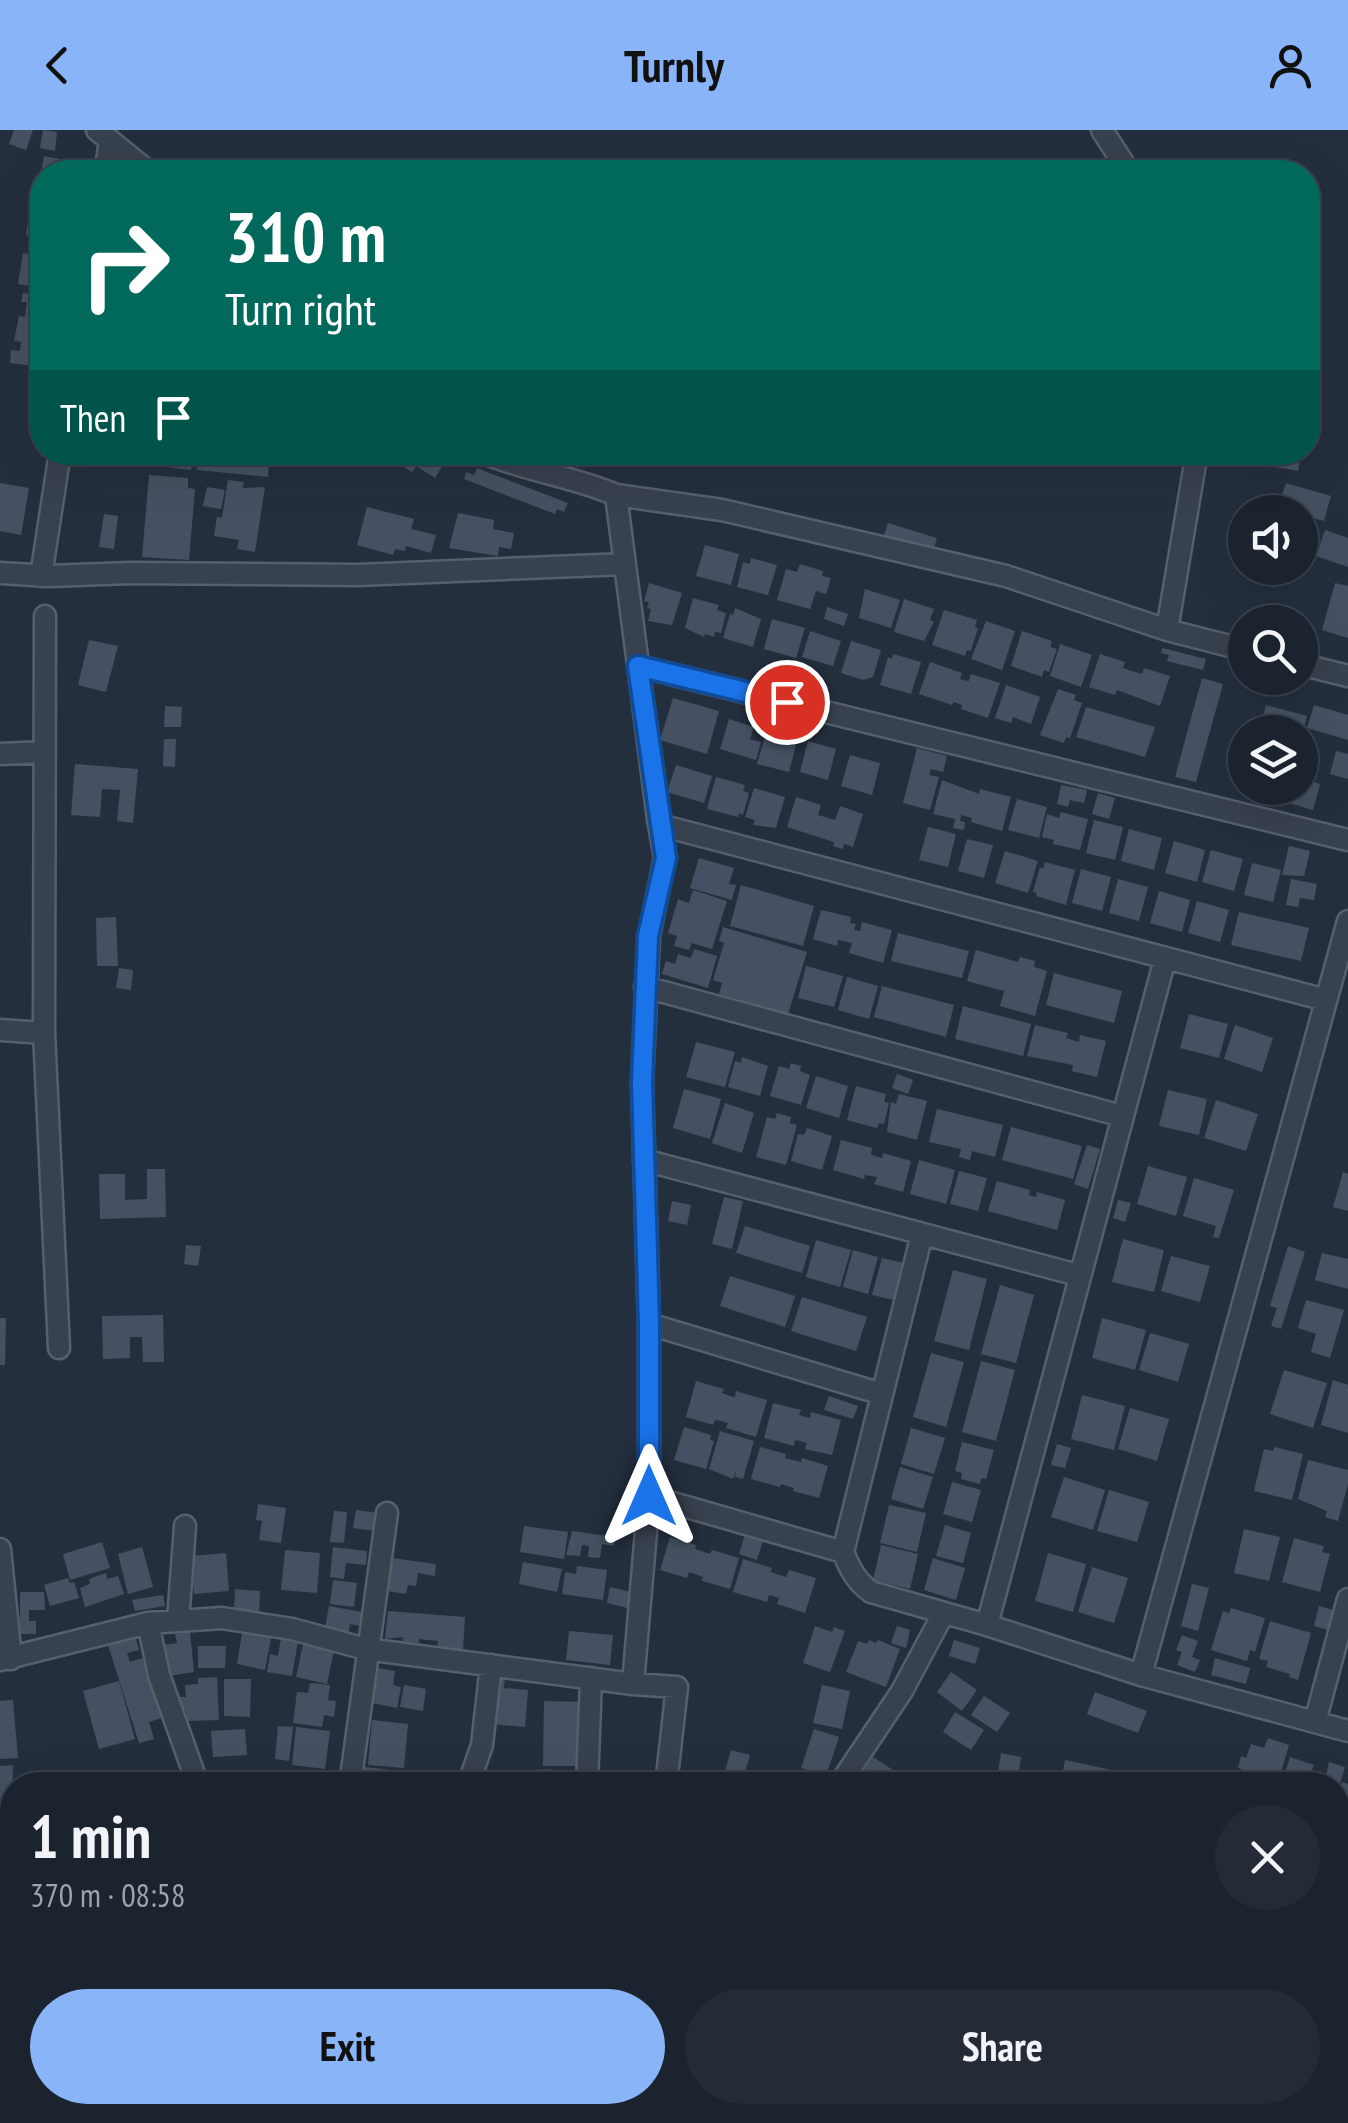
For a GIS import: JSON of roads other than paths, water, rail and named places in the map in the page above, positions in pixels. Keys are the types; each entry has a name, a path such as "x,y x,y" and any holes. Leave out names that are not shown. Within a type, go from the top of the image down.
{"street":[{"path":"1102,130 1121,160"},
{"path":"104,136 134,160"},
{"path":"40,576 58,465"},
{"path":"513,465 616,495 722,510 1006,576 1168,630 1228,646"},
{"path":"1168,630 1195,465"},
{"path":"616,495 666,858 648,936 645,987 649,1496 633,1684"},
{"path":"0,574 358,575 626,564"},
{"path":"45,616 44,1033 59,1348"},
{"path":"638,666 1348,840"},
{"path":"1318,668 1348,676"},
{"path":"0,754 44,752"},
{"path":"660,824 1326,1000"},
{"path":"1141,1675 1348,922"},
{"path":"987,1624 1165,959"},
{"path":"645,987 1122,1116"},
{"path":"0,1030 44,1033"},
{"path":"644,1160 1078,1276"},
{"path":"922,1234 843,1552 860,1584 871,1592 987,1624 1141,1675 1348,1732"},
{"path":"649,1324 882,1394"},
{"path":"649,1496 843,1552"},
{"path":"352,1772 387,1513"},
{"path":"178,1621 185,1526"},
{"path":"0,1549 6,1660 148,1623 222,1618 292,1629 366,1649 677,1687 667,1772"},
{"path":"1315,1722 1348,1599"},
{"path":"849,1772 902,1691 943,1614"},
{"path":"148,1623 158,1675 193,1772"},
{"path":"473,1772 482,1746 491,1665"},
{"path":"588,1772 592,1678"}]}
